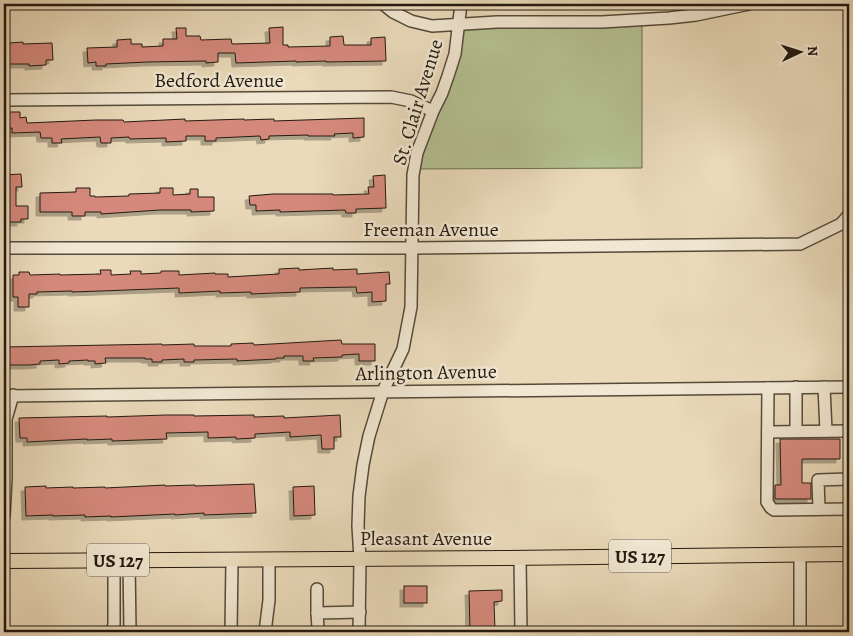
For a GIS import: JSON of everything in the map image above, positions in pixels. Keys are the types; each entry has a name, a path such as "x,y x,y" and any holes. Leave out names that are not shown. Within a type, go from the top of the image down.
{"main road":[{"name":"Pleasant Avenue","path":"4,561 849,554"}],"street":[{"path":"383,4 411,21 432,26 497,22 602,22 669,18 696,15 749,4"},
{"name":"St. Clair Avenue","path":"360,632 358,512 363,465 369,436 384,392 403,349 411,307 413,175 417,153 442,93 455,54 461,4"},
{"name":"Bedford Avenue","path":"4,100 391,97 411,101 433,111"},
{"name":"Freeman Avenue","path":"4,248 411,248 800,244 841,224 849,214"},
{"path":"824,387 826,431"},
{"name":"Arlington Avenue","path":"8,396 849,387"},
{"path":"768,388 767,502 769,506 774,510 849,509"},
{"path":"796,388 796,431"},
{"path":"4,516 6,478 5,419 8,396"},
{"path":"768,432 849,431"},
{"path":"819,509 818,480 849,480"},
{"path":"800,554 800,632"},
{"path":"520,558 522,632"},
{"path":"265,632 269,600 270,559"},
{"path":"112,632 114,624 114,560"},
{"path":"129,560 130,632"},
{"path":"231,632 232,560"},
{"path":"317,589 318,628"},
{"path":"317,613 360,612"}],"green space":[{"path":"642,20 642,168 414,169 459,25"}],"building":[{"path":"283,27 283,45 288,45 288,47 330,46 330,37 343,36 344,45 371,45 371,38 385,37 386,61 236,63 235,53 218,53 218,62 206,63 206,61 147,62 96,66 96,62 88,63 87,48 117,47 117,40 131,39 131,44 142,44 142,47 163,46 163,39 177,39 176,28 186,28 186,36 200,36 201,40 231,39 232,44 270,43 269,28"},
{"path":"23,42 23,44 52,43 53,60 46,60 46,65 4,64 4,47 9,47 9,43"},
{"path":"4,112 20,112 20,118 26,117 27,123 96,120 123,120 124,122 185,119 185,121 274,119 274,121 364,118 364,137 353,138 353,133 334,134 335,136 269,136 269,139 261,140 260,136 216,138 216,141 205,141 205,136 186,136 186,141 166,142 166,138 130,139 129,137 111,138 111,143 101,143 100,137 61,139 62,143 52,143 52,138 41,138 40,132 12,133 12,128 4,129"},
{"path":"21,174 22,187 16,187 16,206 28,206 28,219 21,219 21,222 4,222 4,175"},
{"path":"385,175 386,208 356,209 356,213 346,213 345,210 280,212 280,210 256,211 256,205 250,205 249,196 273,194 369,194 368,187 374,187 373,176"},
{"path":"76,188 90,188 90,196 95,197 160,193 160,188 173,188 173,195 190,194 190,189 198,189 198,197 214,197 214,211 160,210 101,214 101,212 85,212 85,216 72,216 72,212 40,212 40,193 76,192"},
{"path":"299,268 299,270 357,269 357,274 389,272 390,284 386,284 386,301 372,302 372,292 357,293 356,287 300,288 300,292 251,294 251,292 220,293 220,291 179,293 179,288 37,292 37,294 29,294 29,307 18,307 18,297 13,297 13,275 19,275 19,272 29,272 30,275 60,275 101,274 100,270 111,270 111,275 131,274 130,271 141,271 141,274 179,271 179,275 215,273 228,274 228,277 279,274 279,269"},
{"path":"341,340 342,344 375,344 375,361 359,361 359,354 342,355 342,357 313,358 314,361 303,361 303,356 284,356 284,358 276,359 237,361 237,359 194,360 194,362 184,362 184,359 152,362 152,359 145,358 105,358 106,363 95,364 95,361 88,360 69,361 69,363 59,364 59,360 40,361 40,364 6,365 6,361 4,361 4,347 162,344 231,346 231,344 253,343 254,345"},
{"path":"254,415 254,417 284,416 284,418 340,415 341,437 334,437 334,449 322,449 321,435 290,437 290,432 255,434 255,438 236,439 236,437 208,438 208,432 166,433 167,439 112,441 112,439 87,439 27,442 27,438 20,438 19,418"},
{"path":"780,439 840,439 840,459 802,459 802,483 811,483 811,499 775,499 775,485 781,485"},
{"path":"254,484 256,513 111,517 85,517 85,515 26,516 25,487 105,488"},
{"path":"314,486 315,515 294,516 293,487"},
{"path":"404,586 427,586 427,603 404,603"},
{"path":"502,590 502,601 494,602 495,630 470,630 469,591"}]}
